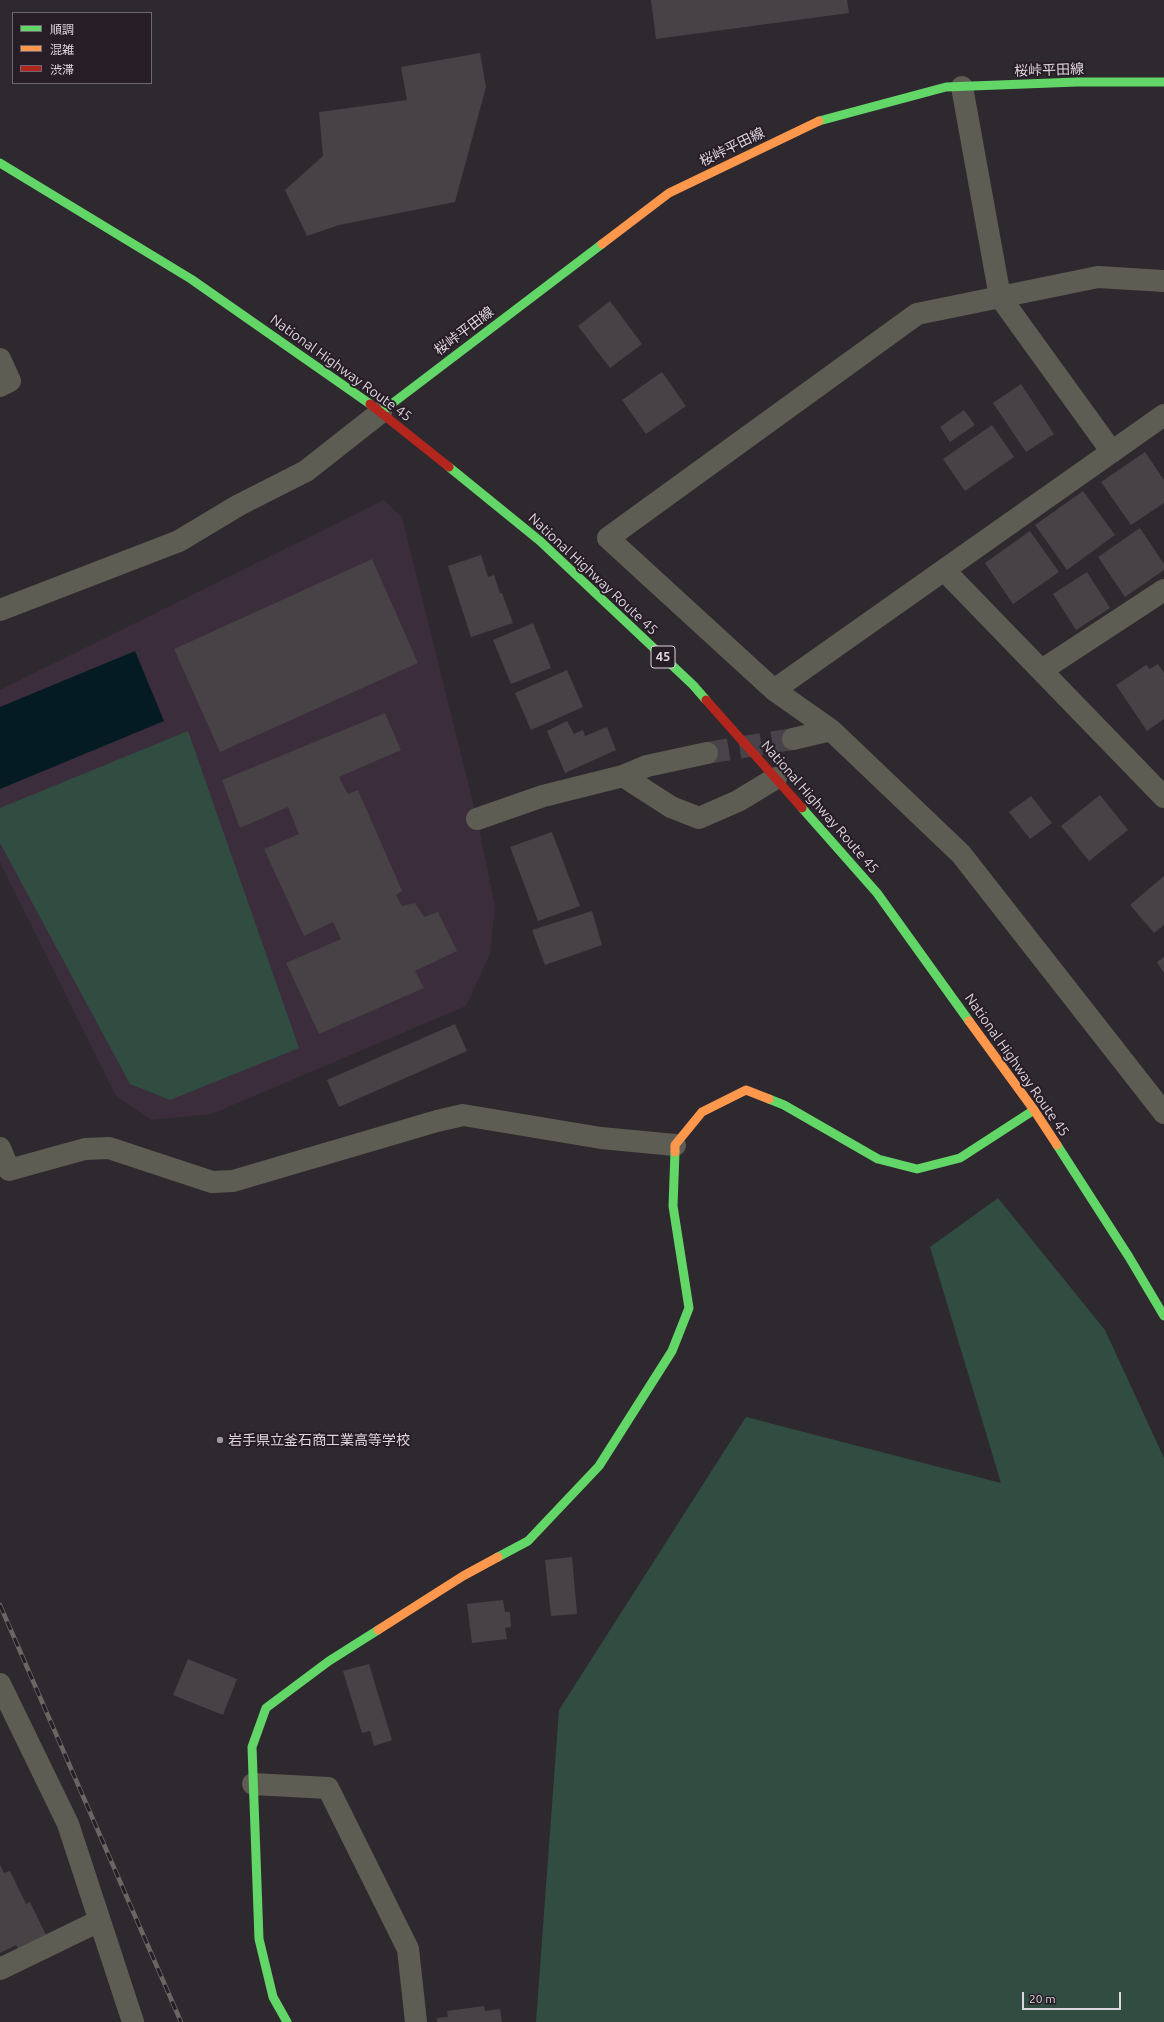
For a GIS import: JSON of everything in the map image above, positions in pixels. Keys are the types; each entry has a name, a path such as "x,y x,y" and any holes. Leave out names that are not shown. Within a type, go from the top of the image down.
{"main road":[{"name":"桜峠平田線","path":"381,412 669,194 813,123 946,87 1077,82 1164,82"},
{"name":"National Highway Route 45","path":"0,163 191,279 381,412 540,541 693,685 877,893 1034,1110 1129,1257 1164,1316"},
{"path":"286,2022 273,1997 259,1939 252,1747 266,1708 335,1657 463,1576 528,1540 600,1466 672,1351 689,1308 673,1206 675,1145 702,1112 746,1090 784,1105 878,1159 917,1169 960,1158 1034,1110"}],"street":[{"path":"962,87 1000,297 1112,452"},
{"path":"1164,281 1098,277 917,314 608,538 774,690 831,730 961,854 1164,1113"},
{"path":"0,359 10,381 0,386"},
{"path":"0,610 179,541 239,505 306,471 381,412"},
{"path":"774,690 1164,415"},
{"path":"944,570 1164,797"},
{"path":"1042,670 1164,590"},
{"path":"793,739 831,730"},
{"path":"477,819 543,796 623,776 647,766 707,753"},
{"path":"623,776 671,807 699,818 738,801 776,778"},
{"path":"0,1148 9,1170 85,1149 109,1148 212,1182 232,1180 437,1120 463,1115 601,1138 675,1145"},
{"path":"0,1684 68,1824 133,2022"},
{"path":"253,1784 328,1788 408,1949 416,2022"},
{"path":"0,1969 99,1921"}],"shaded area":[{"path":"384,500 402,517 477,819 495,906 490,954 466,1006 212,1114 151,1120 116,1096 0,863 0,690"}],"green space":[{"path":"188,731 299,1048 170,1100 130,1084 0,843 0,808"},
{"path":"998,1198 1105,1330 1164,1458 1164,2022 536,2022 559,1710 746,1417 1001,1483 930,1247"}],"water":[{"path":"135,651 164,721 0,789 0,707"}],"building":[{"path":"651,0 847,0 849,13 656,39"},
{"path":"480,53 486,87 455,202 339,225 307,236 285,190 323,156 319,112 407,100 401,67"},
{"path":"610,301 642,344 610,368 578,326"},
{"path":"662,372 686,406 646,434 622,400"},
{"path":"1021,384 1054,434 1026,452 993,403"},
{"path":"964,410 975,425 950,442 940,427"},
{"path":"992,425 1014,457 965,491 943,459"},
{"path":"1145,452 1164,480 1164,503 1131,525 1101,482"},
{"path":"1083,491 1115,535 1067,570 1035,525"},
{"path":"1140,528 1164,564 1164,570 1125,597 1098,557"},
{"path":"1030,531 1059,572 1013,604 985,563"},
{"path":"481,555 488,577 494,575 513,623 471,637 448,566"},
{"path":"372,559 418,663 220,752 174,649"},
{"path":"1087,572 1110,608 1076,630 1053,594"},
{"path":"533,623 551,668 511,684 493,640"},
{"path":"1158,664 1164,673 1164,719 1147,731 1116,685 1146,665 1150,669"},
{"path":"567,670 583,707 531,730 515,693"},
{"path":"385,713 401,750 339,777 348,794 358,790 402,891 396,895 402,906 415,903 424,917 438,912 457,951 415,971 424,988 319,1034 286,963 341,939 333,922 304,936 264,849 299,834 288,807 240,828 222,780"},
{"path":"567,721 574,734 583,730 585,736 607,727 616,750 565,773 547,731"},
{"path":"1100,795 1128,830 1089,861 1061,826"},
{"path":"1031,796 1052,823 1030,839 1009,812"},
{"path":"552,832 580,906 538,921 510,847"},
{"path":"1164,876 1164,925 1154,933 1130,905"},
{"path":"592,911 602,945 545,965 532,930"},
{"path":"1164,957 1164,973 1157,962"},
{"path":"455,1024 467,1051 339,1107 327,1080"},
{"path":"572,1557 577,1614 551,1616 545,1560"},
{"path":"503,1600 505,1612 510,1612 511,1627 505,1628 507,1639 472,1643 467,1604"},
{"path":"188,1659 237,1679 223,1715 173,1695"},
{"path":"369,1664 392,1740 374,1746 370,1731 362,1733 343,1671"},
{"path":"0,1865 4,1873 10,1871 26,1904 30,1902 46,1935 18,1948 16,1945 0,1953"},
{"path":"484,2006 485,2011 500,2009 502,2022 437,2022 437,2018 448,2017 447,2011"}],"tunnel":[{"path":"707,753 793,739"}],"railway":[{"path":"0,1605 181,2022"}],"traffic: fast":[{"path":"819,121 946,87 1077,82 1164,82"},
{"path":"0,163 191,279 370,404"},
{"path":"381,412 602,244"},
{"path":"449,467 540,541 693,685 706,700"},
{"path":"802,808 877,893 969,1021"},
{"path":"769,1099 784,1105 878,1159 917,1169 960,1158 1034,1110"},
{"path":"1057,1145 1129,1257 1164,1316"},
{"path":"498,1557 528,1541 599,1466 672,1351 689,1308 673,1206 675,1152"},
{"path":"287,2022 273,1997 259,1939 252,1747 266,1708 329,1661 378,1630"}],"traffic: slow":[{"path":"602,244 669,193 819,121"},
{"path":"969,1021 1034,1110 1057,1145"},
{"path":"675,1152 675,1145 702,1112 746,1090 769,1099"},
{"path":"378,1630 463,1576 498,1557"}],"traffic: jam":[{"path":"370,404 449,467"},
{"path":"706,700 802,808"}],"place":[{"name":"岩手県立釜石商工業高等学校","path":"220,1440"}]}
